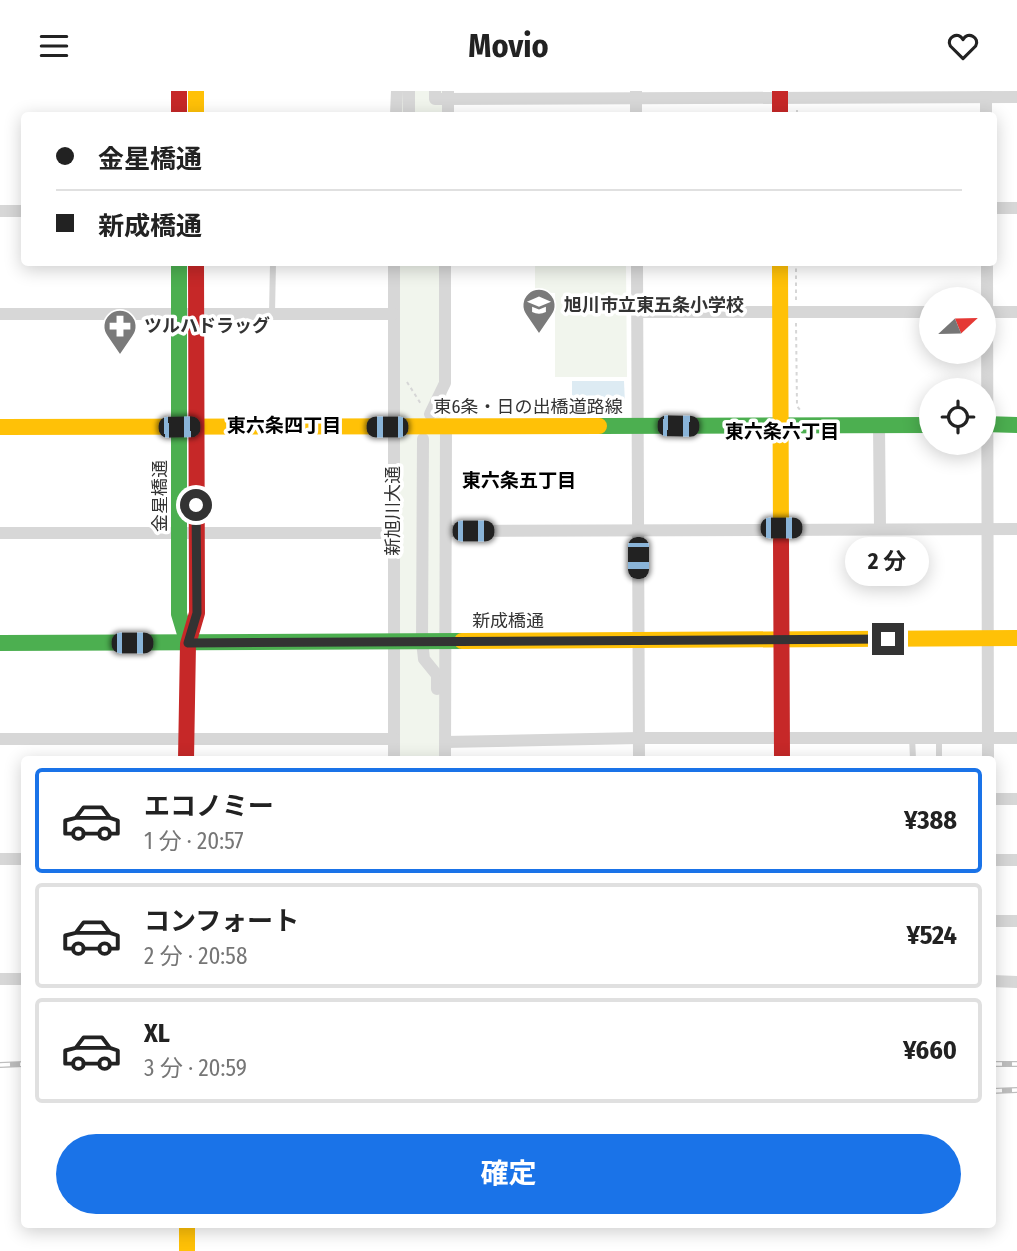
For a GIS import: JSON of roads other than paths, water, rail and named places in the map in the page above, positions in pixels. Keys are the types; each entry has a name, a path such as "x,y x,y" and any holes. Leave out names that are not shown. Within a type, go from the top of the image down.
{"street":[{"path":"179,91 179,112"},
{"path":"196,91 196,112"},
{"path":"396,112 397,91"},
{"path":"409,91 409,112"},
{"path":"435,91 435,99 448,95 636,94 986,94 1017,97"},
{"path":"636,94 636,112"},
{"path":"780,94 780,112"},
{"path":"986,94 986,112"},
{"path":"997,208 1017,208"},
{"path":"0,211 21,211"},
{"name":"金星橋通","path":"179,266 179,614 188,643"},
{"name":"金星橋通","path":"186,756 188,643 197,613 196,266"},
{"name":"新旭川大通","path":"394,266 394,756"},
{"path":"426,411 445,383 445,266"},
{"path":"637,266 639,756"},
{"path":"780,266 788,312 780,427 782,756"},
{"path":"986,287 987,266"},
{"path":"637,312 919,312"},
{"path":"996,312 1017,312"},
{"path":"0,314 393,314"},
{"path":"996,424 1017,425"},
{"path":"879,425 880,530"},
{"name":"東6条・日の出橋道路線","path":"0,427 919,425"},
{"path":"445,756 446,427"},
{"name":"新旭川大通","path":"423,439 422,641 424,659 437,675 437,756"},
{"path":"986,455 988,756"},
{"path":"446,531 1017,529"},
{"path":"0,533 394,533"},
{"name":"新成橋通","path":"0,642 1017,638"},
{"path":"444,742 639,738 1017,737"},
{"path":"0,739 394,739"},
{"path":"996,799 1017,799"},
{"path":"0,859 21,859"},
{"path":"996,860 1017,860"},
{"path":"996,921 1017,921"},
{"path":"0,979 21,979"},
{"path":"996,981 1017,982"},
{"path":"187,1228 187,1251"}],"lane":[{"path":"272,314 273,266"},
{"path":"912,737 913,756"},
{"path":"939,737 939,756"}],"railway":[{"path":"0,1065 21,1064"},
{"path":"996,1064 1017,1064"},
{"path":"996,1091 1017,1090"}],"place":[{"name":"旭川市立東五条小学校","path":"539,335"},
{"name":"ツルハドラッグ","path":"120,356"}],"district":[{"name":"東六条四丁目","path":"284,425"},
{"name":"東六条六丁目","path":"782,431"},
{"name":"東六条五丁目","path":"519,480"}]}
